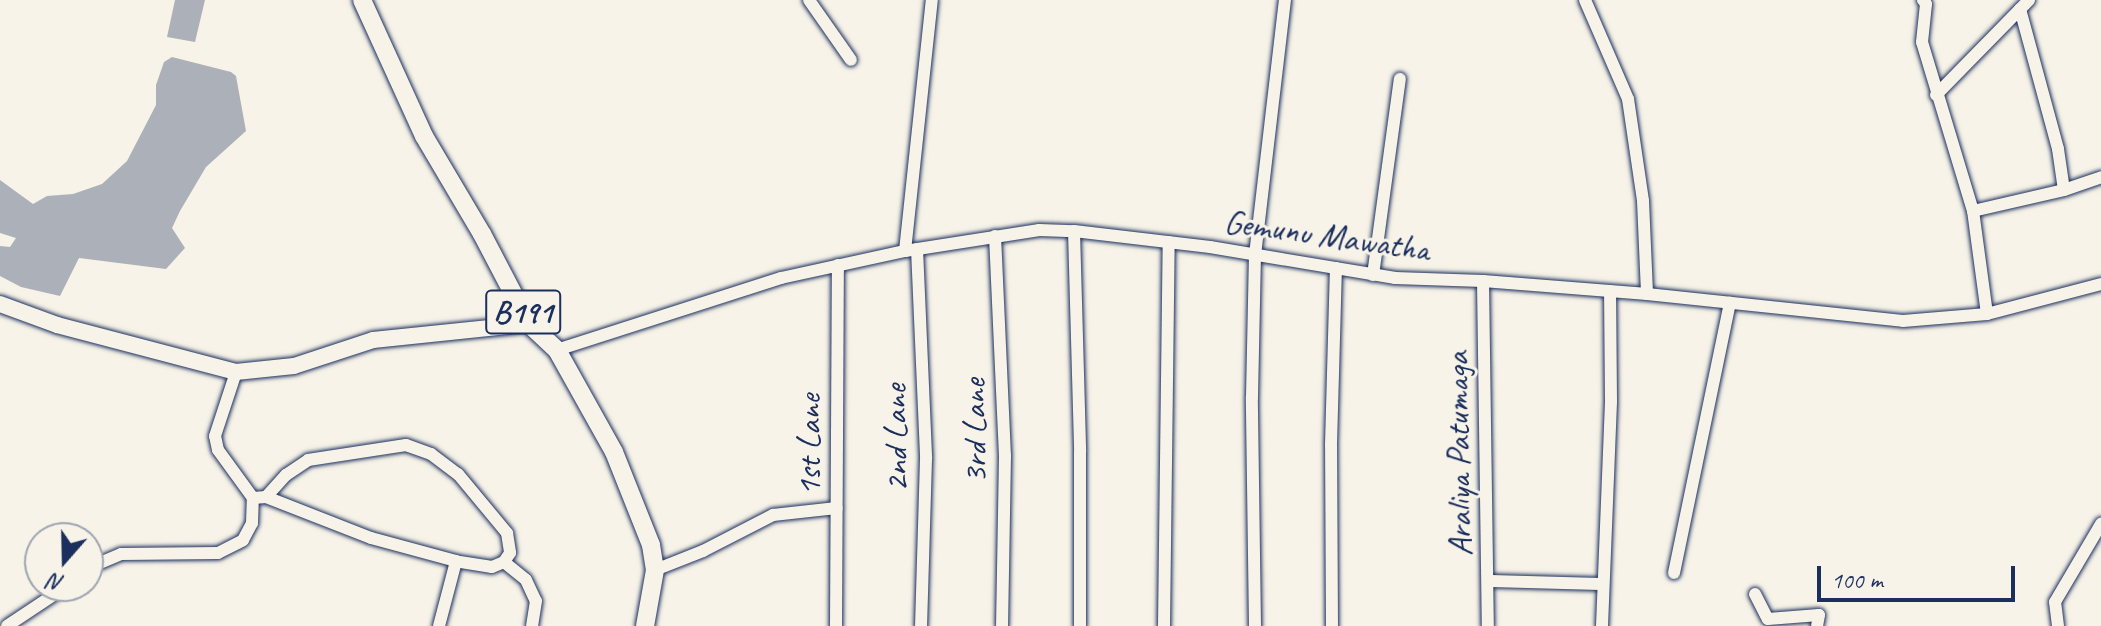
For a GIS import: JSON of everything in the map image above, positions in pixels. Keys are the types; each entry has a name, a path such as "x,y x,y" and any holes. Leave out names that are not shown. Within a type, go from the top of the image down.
{"main road":[{"name":"B191","path":"362,0 424,136 482,234 529,324 557,350 614,452 651,545 655,570 645,626"}],"street":[{"path":"809,0 851,60"},
{"name":"2nd Lane","path":"921,626 926,459 911,250 932,0"},
{"path":"1255,626 1252,397 1255,255 1285,0"},
{"path":"1585,0 1628,99 1643,201 1647,294"},
{"path":"1923,0 1926,4 1922,42 1973,211 1987,314"},
{"path":"1936,95 2025,5"},
{"path":"2025,5 2058,149 2064,190"},
{"path":"1373,275 1400,79"},
{"path":"1973,211 2064,190 2101,177"},
{"path":"1074,231 1080,452 1080,626"},
{"name":"Gemunu Mawatha","path":"557,350 781,278 911,250 995,236 1074,231 1169,242 1373,275 1647,294 1903,321 1987,314 2101,284"},
{"name":"3rd Lane","path":"995,236 1005,456 1002,626"},
{"path":"1164,626 1169,242"},
{"name":"1st Lane","path":"836,626 838,265"},
{"path":"1332,626 1331,445 1336,268"},
{"name":"Araliya Patumaga","path":"1483,281 1488,626"},
{"path":"1602,626 1611,401 1610,291"},
{"path":"1674,573 1730,303"},
{"path":"0,304 57,325 236,372 294,366 373,340 529,324"},
{"path":"104,561 121,554 218,553 243,540 260,497 308,460 406,445 431,454 458,474 507,533 510,553 504,562 492,567 456,561 371,538 260,497 218,450 215,436 236,372"},
{"path":"655,570 703,551 773,515 837,508"},
{"path":"2058,626 2055,602 2101,524"},
{"path":"439,626 456,561"},
{"path":"504,562 526,580 536,601 532,626"},
{"path":"1488,581 1603,584"},
{"path":"1755,594 1768,619 1819,615 1817,626"},
{"path":"7,626 43,602"}],"shaded area":[{"path":"175,0 205,0 195,42 167,37"},
{"path":"172,57 231,72 236,76 246,131 206,167 180,211 172,228 185,248 166,269 79,258 60,296 21,287 0,276 0,246 10,247 16,238 0,233 0,180 33,204 47,196 73,194 102,184 127,161 156,105 156,85 164,62"}]}
